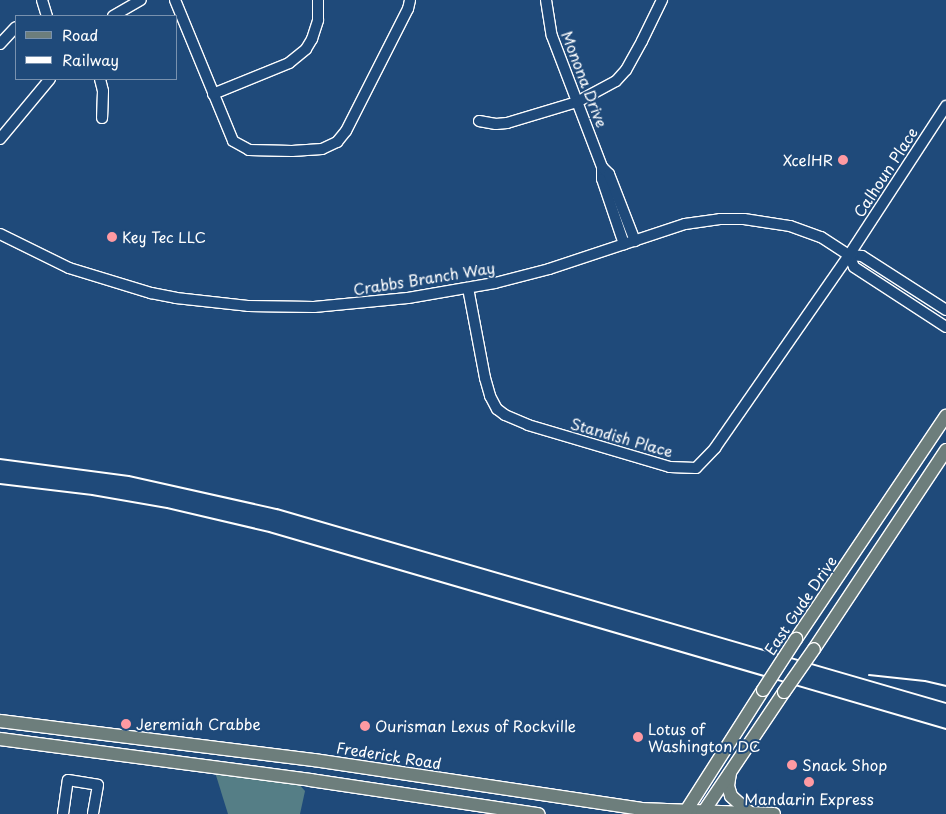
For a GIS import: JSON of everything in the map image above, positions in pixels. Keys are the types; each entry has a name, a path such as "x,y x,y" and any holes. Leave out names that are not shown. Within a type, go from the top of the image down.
{"main road":[{"name":"East Gude Drive","path":"684,813 762,690 946,416"},
{"path":"703,813 946,450"},
{"name":"Frederick Road","path":"0,721 294,757 586,803 684,813 774,814"},
{"path":"0,739 310,780 538,814"},
{"path":"730,773 728,786 731,796 750,813"}],"street":[{"path":"42,0 42,15"},
{"path":"115,15 141,0"},
{"path":"175,0 229,135 233,141 249,150 322,149 337,142 346,131 408,9 410,0"},
{"path":"213,94 289,63 306,49 312,39 318,20 318,0"},
{"name":"Monona Drive","path":"546,0 552,36 602,167 602,179 624,244"},
{"path":"479,121 496,124 507,123 577,102 616,81 642,41 662,0"},
{"path":"0,44 15,28"},
{"path":"0,139 49,80"},
{"path":"100,80 103,91 102,118"},
{"name":"Calhoun Place","path":"849,255 946,106"},
{"name":"Monona Drive","path":"602,167 609,174 635,241"},
{"name":"Crabbs Branch Way","path":"0,234 70,268 176,298 248,306 314,307 408,298 468,288 549,269 685,224 720,219 744,219 790,226 821,238 849,255 862,256 946,310"},
{"name":"Crabbs Branch Way","path":"849,255 854,267 946,327"},
{"name":"Standish Place","path":"468,288 485,378 494,402 505,415 528,425 670,467 696,468 715,448 849,255"},
{"path":"63,814 68,780 98,785 93,814"}],"green space":[{"path":"214,769 297,782 305,791 300,814 228,814"}],"railway":[{"path":"0,459 129,476 277,509 946,703"},
{"path":"0,484 92,495 167,508 269,532 946,729"},
{"path":"869,675 925,681 946,686"}],"place":[{"name":"XcelHR","path":"843,160"},
{"name":"Key Tec LLC","path":"112,237"},
{"name":"Jeremiah Crabbe","path":"126,724"},
{"name":"Ourisman Lexus of Rockville","path":"365,726"},
{"name":"Lotus of Washington DC","path":"638,737"},
{"name":"Snack Shop","path":"792,765"},
{"name":"Mandarin Express","path":"809,782"}]}
